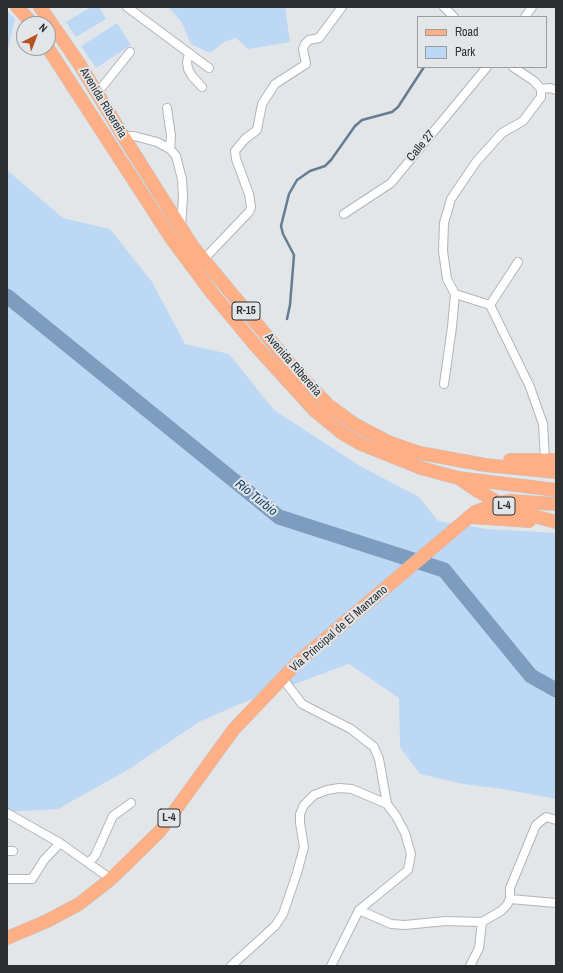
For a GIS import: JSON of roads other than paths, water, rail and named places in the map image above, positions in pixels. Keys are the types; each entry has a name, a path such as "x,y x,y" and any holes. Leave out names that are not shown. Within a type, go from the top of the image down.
{"main road":[{"path":"17,7 25,16"},
{"name":"Avenida Ribereña","path":"40,7 98,92 123,136 181,227 204,259 295,370 328,405 354,424 388,442 420,453 472,462 556,472"},
{"name":"Avenida Ribereña","path":"53,56 171,238 212,293 260,351 314,410 342,433 361,444 422,468 458,478 556,490"},
{"path":"472,462 552,459"},
{"path":"458,478 475,497 472,516 556,523"},
{"name":"L-4","path":"458,478 512,510 556,523"},
{"name":"Vía Principal de El Manzano","path":"7,938 47,921 79,904 111,879 160,831 234,729 299,661 472,516 499,503 520,500 556,504"}],"street":[{"path":"127,7 209,68"},
{"path":"204,259 224,236 244,217 251,206 249,194 236,159 235,151 245,139 257,130 262,104 275,84 306,64 303,49 305,44 309,40 319,38 342,7"},
{"path":"444,7 453,16"},
{"path":"526,16 532,7"},
{"path":"98,92 130,52"},
{"path":"189,53 187,62 188,69 202,87"},
{"name":"Calle 27","path":"344,214 391,183 486,68"},
{"path":"444,384 455,294 447,279 442,251 444,222 452,199 476,162 502,133 523,121 541,97 540,89 534,81 514,68"},
{"path":"540,89 550,88 556,90"},
{"path":"167,108 171,136 170,149"},
{"path":"123,136 134,136 147,139 170,149 176,156 182,179 183,197 181,227"},
{"path":"490,305 518,262"},
{"path":"455,294 490,305 530,386 552,459"},
{"path":"283,679 302,704 351,729 374,747 379,759 387,804 396,816 405,833 411,854 408,870 359,910 331,966"},
{"path":"231,966 275,926 283,914 304,847 300,814 304,805 314,795 327,790 339,788 352,790 387,804"},
{"path":"88,863 95,856 113,816 131,803"},
{"path":"7,813 60,842 111,879"},
{"path":"359,910 378,919 405,926 446,921 482,922 501,911 510,899 510,888 536,825 546,817 556,820"},
{"path":"7,879 32,879 44,860 60,842"},
{"path":"510,899 556,903"},
{"path":"470,966 479,948 482,922"}],"waterway":[{"path":"287,319 290,305 294,255 283,234 281,226 289,194 297,180 310,171 325,166 331,160 355,126 362,120 392,112 398,107 423,68"},
{"name":"Río Turbio","path":"7,296 279,517 444,570 531,676 556,690"}]}
